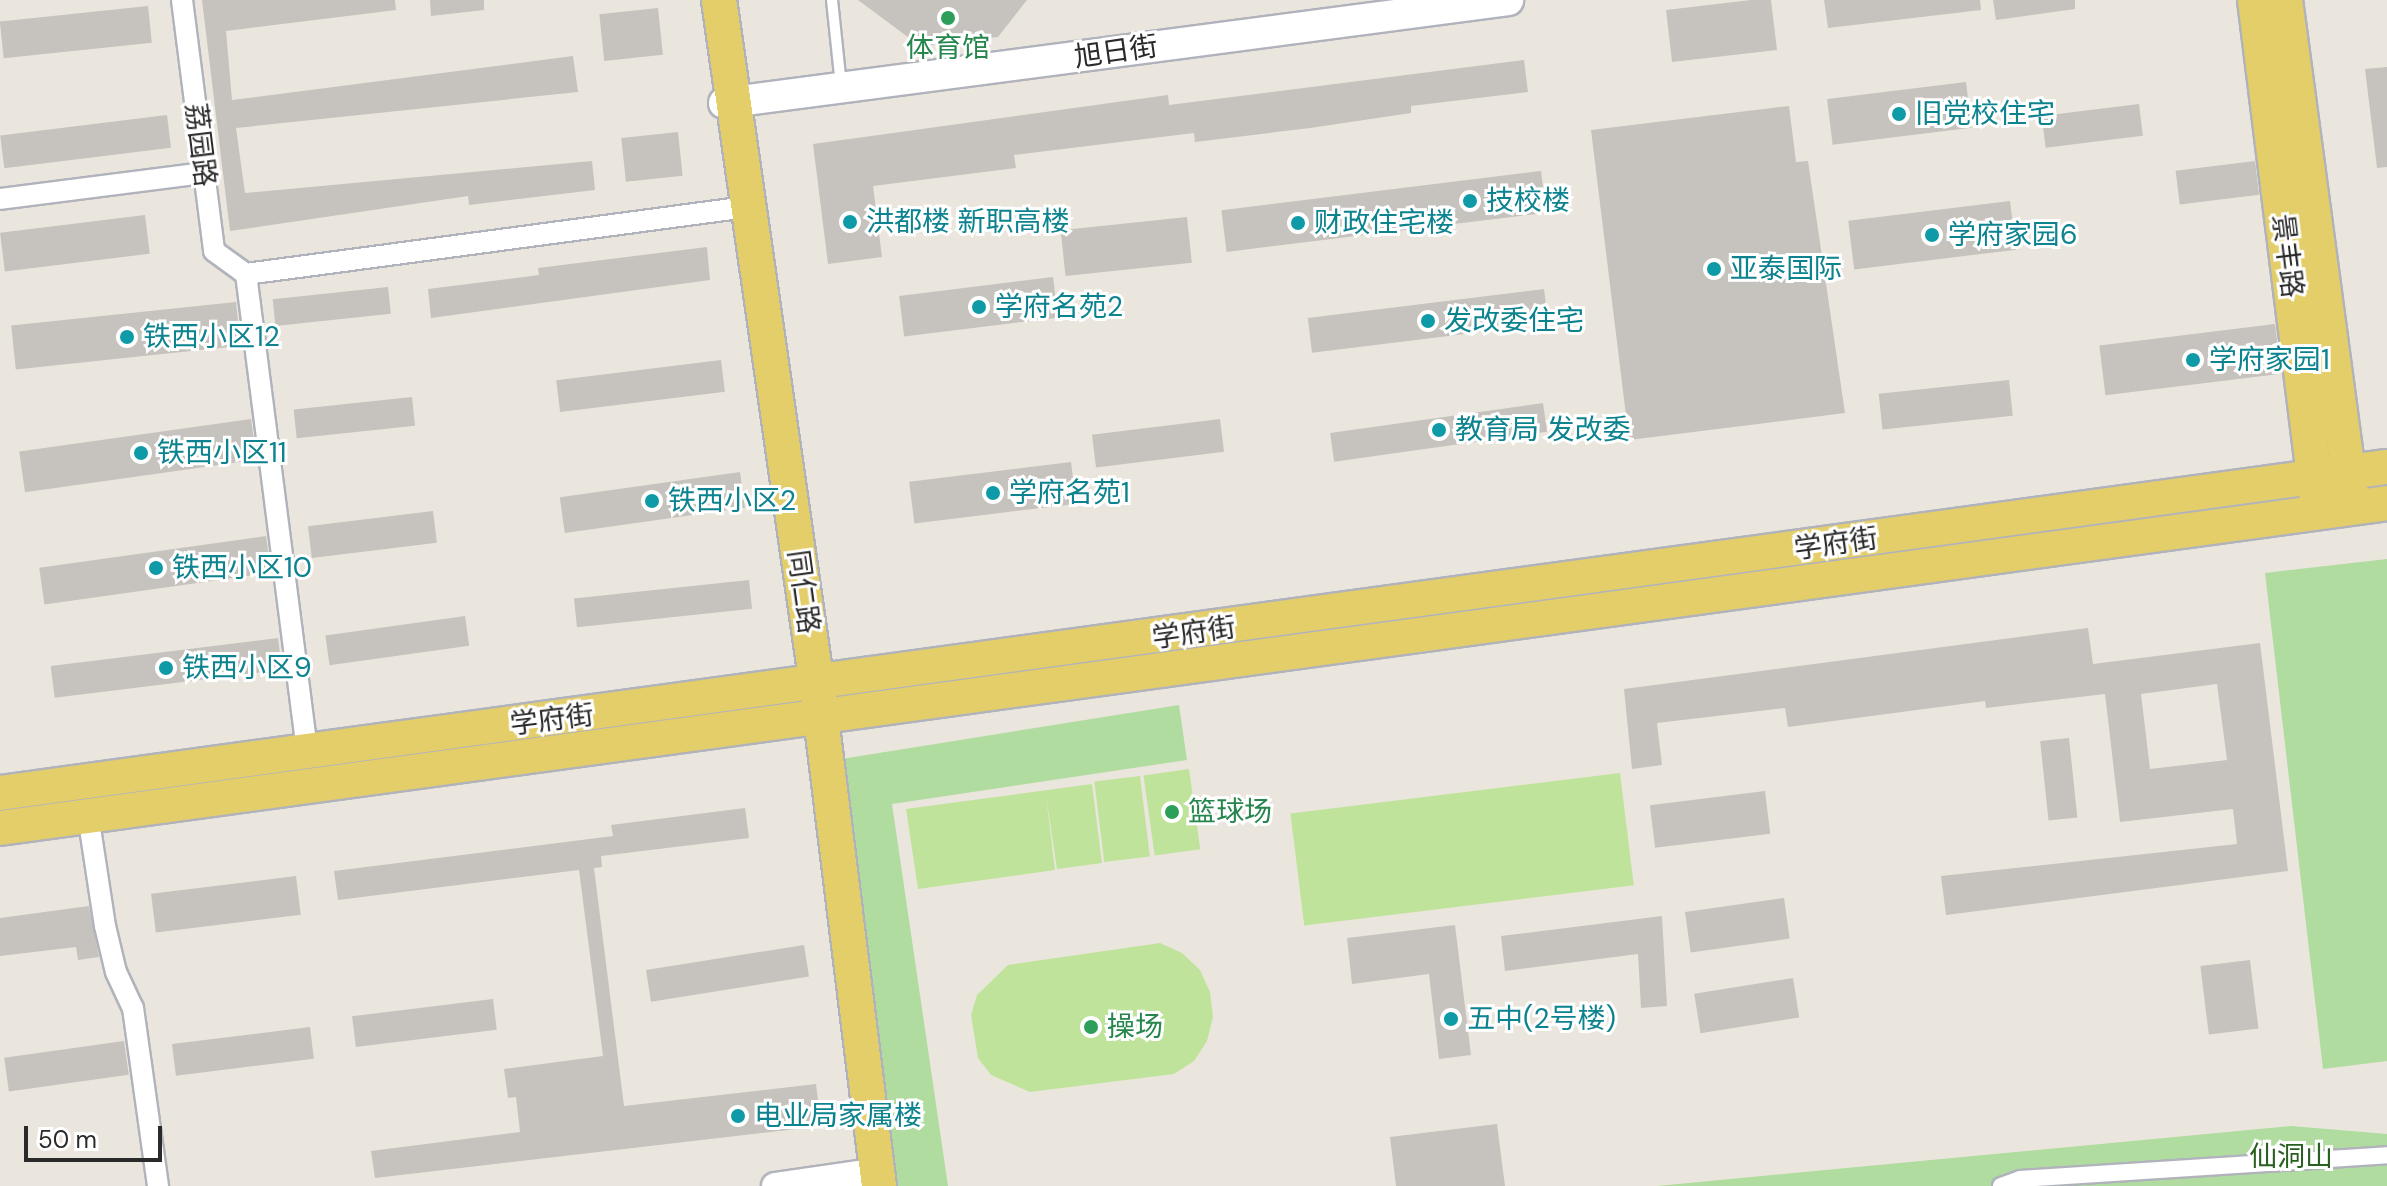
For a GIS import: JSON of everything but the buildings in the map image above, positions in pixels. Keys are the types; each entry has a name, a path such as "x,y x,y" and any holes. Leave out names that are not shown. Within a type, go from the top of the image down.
{"main road":[{"name":"同仁路","path":"710,0 729,103"},
{"name":"同仁路","path":"719,0 742,207 812,701 870,1182"},
{"name":"旭日街","path":"729,103 1508,0"},
{"name":"景丰路","path":"2255,0 2319,513"},
{"name":"景丰路","path":"2285,0 2353,507"},
{"name":"学府街","path":"0,828 812,701 2387,467"},
{"name":"学府街","path":"0,793 307,751 812,701 2387,503"}],"street":[{"name":"荔园路","path":"182,0 214,251 246,274"},
{"path":"0,199 204,173"},
{"path":"307,751 246,274 742,207"},
{"path":"88,815 105,926 116,972 133,1008 158,1186"},
{"path":"2001,1186 2020,1179 2387,1155"},
{"path":"775,1186 870,1182"}],"lane":[{"path":"832,0 841,88"}],"green space":[{"path":"2387,559 2387,1061 2323,1069 2265,573"},
{"path":"1179,705 1187,760 892,804 948,1186 888,1186 835,760"},
{"name":"篮球场","path":"1189,769 1200,849 1155,856 1143,775"},
{"path":"1620,773 1634,885 1304,926 1290,813"},
{"name":"篮球场","path":"1140,776 1150,856 1104,862 1094,782"},
{"path":"1092,784 1102,863 1057,869 1046,796 1055,870 918,889 906,809"},
{"name":"操场","path":"1160,943 1182,953 1200,970 1210,992 1213,1017 1207,1041 1194,1061 1174,1074 1030,1092 991,1075 978,1058 971,1015 977,995 1008,965"},
{"name":"仙洞山","path":"2291,1126 2387,1134 2387,1186 1657,1186"}],"place":[{"name":"体育馆","path":"948,18"},
{"name":"旧党校住宅","path":"1899,114"},
{"name":"技校楼","path":"1470,201"},
{"name":"洪都楼 新职高楼","path":"850,222"},
{"name":"财政住宅楼","path":"1298,223"},
{"name":"学府家园6","path":"1932,235"},
{"name":"亚泰国际","path":"1714,269"},
{"name":"学府名苑2","path":"979,307"},
{"name":"发改委住宅","path":"1428,321"},
{"name":"铁西小区12","path":"127,337"},
{"name":"学府家园1","path":"2193,360"},
{"name":"教育局 发改委","path":"1439,430"},
{"name":"铁西小区11","path":"141,453"},
{"name":"学府名苑1","path":"993,493"},
{"name":"铁西小区2","path":"652,501"},
{"name":"铁西小区10","path":"156,568"},
{"name":"铁西小区9","path":"166,668"},
{"name":"篮球场","path":"1172,812"},
{"name":"五中(2号楼)","path":"1451,1019"},
{"name":"操场","path":"1091,1027"},
{"name":"电业局家属楼","path":"738,1116"}]}
